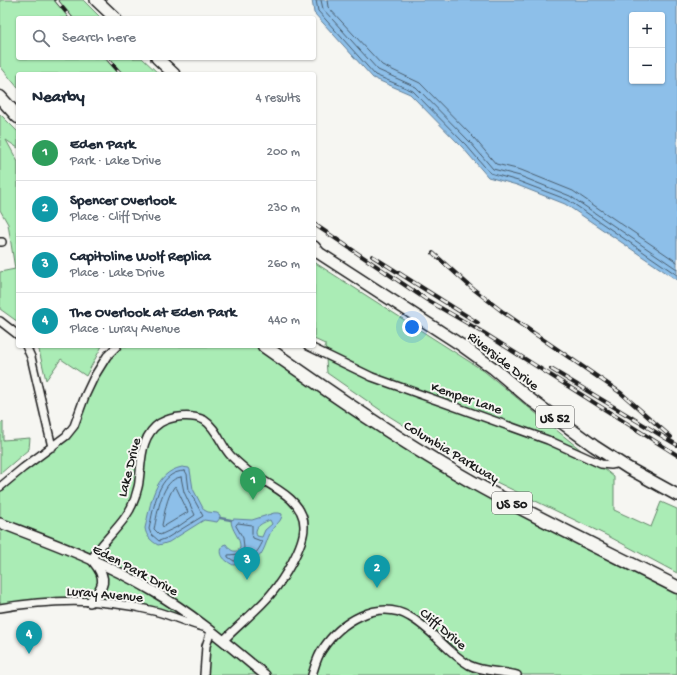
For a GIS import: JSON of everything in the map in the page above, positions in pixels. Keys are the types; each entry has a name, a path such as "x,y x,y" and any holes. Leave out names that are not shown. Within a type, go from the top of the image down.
{"highway":[{"path":"0,97 16,115"},
{"name":"Columbia Parkway","path":"267,348 372,420 482,487 566,532 677,587"}],"main road":[{"path":"96,0 113,16"},
{"path":"159,60 172,72"},
{"name":"Riverside Drive","path":"316,249 319,253 461,345 493,368 531,400 594,446 620,463 677,495"}],"street":[{"path":"0,321 16,333"},
{"path":"27,348 31,357 52,447"},
{"path":"0,487 22,468 66,436 74,426 94,377 107,356 115,348"},
{"name":"Kemper Lane","path":"312,348 372,376 548,440 601,464 611,465 620,463"},
{"name":"Lake Drive","path":"91,560 97,550 128,513 139,483 144,444 152,430 161,423 173,418 188,417 204,420 212,426 228,453 238,464 273,485 291,500 302,514 305,526 297,552 271,594 223,641"},
{"name":"Eden Park Drive","path":"0,523 91,560 153,590 208,629 266,675"},
{"path":"90,602 101,589 103,577 101,571 91,560"},
{"name":"Luray Avenue","path":"0,608 49,602 90,602 153,611 208,629"},
{"name":"Cliff Drive","path":"312,675 322,649 344,626 366,613 390,610 412,617 460,659 471,666 517,675"},
{"path":"204,675 208,629"}],"green space":[{"path":"0,0 83,0 99,16 16,16 16,60 144,60 157,72 16,72 16,86 0,66"},
{"path":"0,114 16,130 16,147 6,140 16,158 16,321 0,309 0,272 15,269 8,224 0,210"},
{"path":"316,263 484,371 614,477 614,510 651,527 661,502 677,509 677,573 610,537 486,477 389,416 327,373 325,344 316,340"},
{"path":"38,348 101,348 86,376 61,359 46,380"},
{"path":"116,348 267,348 372,421 677,587 677,675 204,675 211,630 179,618 104,603 0,608 0,487 66,436 83,402"},
{"path":"3,422 3,440 30,438 29,449 0,474 0,424"}],"water":[{"path":"312,0 677,0 677,280 565,204 517,185 488,177 463,148 410,94 373,78 314,13"},
{"path":"182,467 189,468 193,489 204,510 217,513 220,515 220,518 217,522 204,520 169,542 158,545 149,538 145,528 152,500 159,483 165,476 172,470"},
{"path":"274,513 282,514 280,521 273,528 261,554 255,560 250,562 233,565 223,557 221,552 223,545 226,544 231,550 234,551 238,551 240,548 239,541 231,524 231,520 252,520","holes":["270,520 272,524 265,530 262,537 257,536 256,530 259,526"]}],"waterway":[{"path":"220,518 231,520"}],"railway":[{"path":"56,0 69,16"},
{"path":"109,60 119,72"},
{"path":"316,225 427,300 484,333 677,455"},
{"path":"433,253 472,288 503,312 621,393 671,437"},
{"path":"372,256 478,323"},
{"path":"551,369 677,445"}],"place":[{"name":"Eden Park","path":"253,500"},
{"name":"Capitoline Wolf Replica","path":"247,580"},
{"name":"Spencer Overlook","path":"377,588"},
{"name":"The Overlook at Eden Park","path":"29,654"}]}
